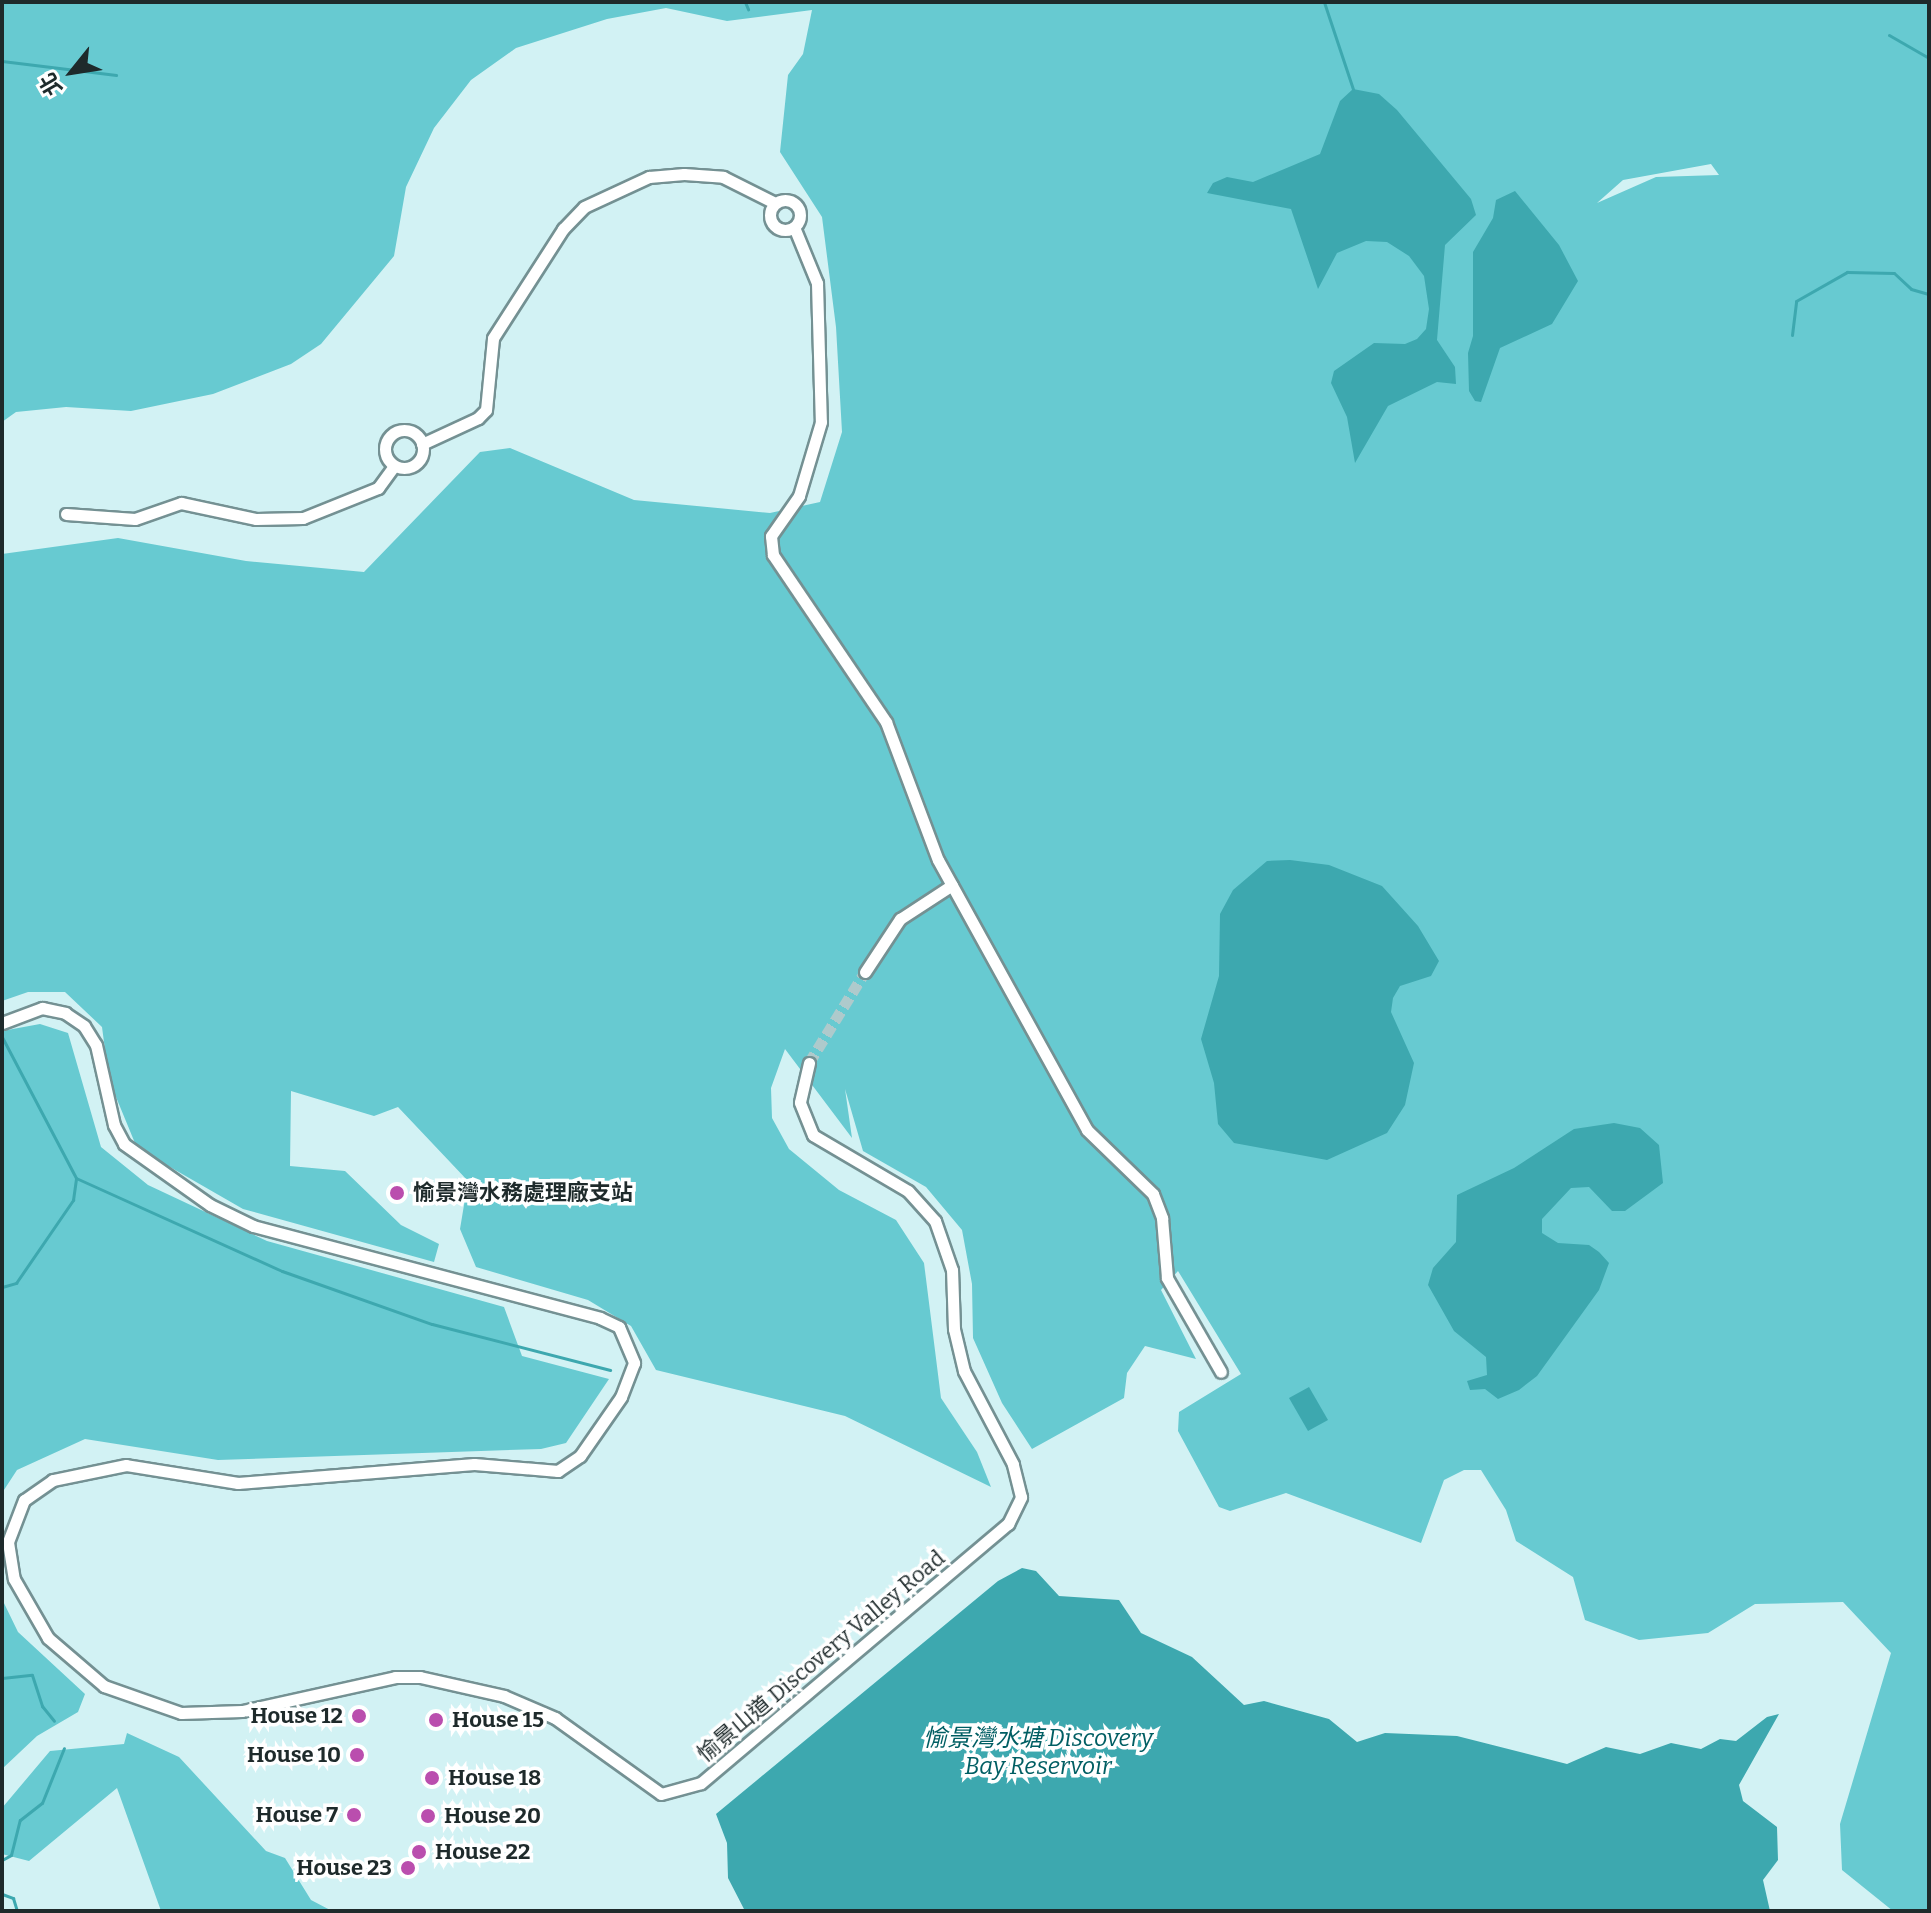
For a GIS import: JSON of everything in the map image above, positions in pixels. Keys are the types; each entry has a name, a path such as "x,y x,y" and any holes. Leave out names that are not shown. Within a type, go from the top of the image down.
{"street":[{"path":"394,466 407,468 418,462 422,444 486,410 493,338 563,229 584,207 649,177 684,174 723,177 775,203 789,201 797,206 799,220 794,227 784,230 771,222 775,203"},
{"path":"794,227 817,283 821,422 799,496 771,536 773,555 886,722 918,811 952,885 1087,1130 1153,1194 1162,1218 1167,1278 1221,1372"},
{"path":"394,466 384,448 393,433 410,431 422,444"},
{"path":"66,514 135,519 181,503 274,521 332,510 359,498 378,488 394,466"},
{"path":"865,972 900,919 952,885"},
{"name":"愉景山道 Discovery Valley Road","path":"2,1023 50,1009 84,1026 96,1045 112,1118 124,1144 210,1205 253,1226 600,1318 619,1327 634,1363 621,1397 580,1456 558,1471 474,1464 238,1483 126,1465 53,1480 24,1500 8,1542 14,1579 48,1638 104,1686 133,1701 181,1713 242,1711 395,1677 420,1677 504,1696 555,1718 661,1794 701,1783 1008,1524 1021,1497 1013,1464 964,1371 954,1329 952,1270 935,1221 908,1191 813,1135 800,1102 809,1063"}],"shaded area":[{"path":"2,2 1929,2 1929,1911 1893,1911 1842,1870 1840,1824 1891,1653 1843,1602 1755,1604 1708,1633 1639,1640 1585,1620 1573,1577 1516,1541 1506,1510 1481,1470 1464,1470 1444,1480 1421,1543 1286,1493 1230,1511 1219,1507 1178,1431 1179,1412 1241,1374 1178,1271 1161,1290 1196,1359 1145,1346 1127,1373 1124,1398 1032,1449 1002,1403 973,1338 972,1284 962,1230 926,1187 863,1151 845,1089 852,1138 785,1049 771,1088 772,1118 789,1149 839,1190 896,1220 924,1263 941,1398 977,1452 991,1487 845,1416 656,1370 631,1326 588,1300 476,1267 460,1229 468,1181 398,1107 374,1116 291,1091 290,1166 345,1171 401,1225 439,1244 434,1262 243,1209 137,1148 109,1080 102,1027 65,992 28,992 2,1001 2,554 118,538 246,561 364,572 480,452 510,448 634,500 770,513 820,502 842,432 836,327 822,217 780,152 788,75 803,54 812,10 727,21 666,8 607,19 516,48 471,80 434,128 406,187 394,256 321,344 291,364 213,394 131,411 66,407 16,412 2,422","holes":["1711,164 1719,175 1656,177 1597,203 1623,180"]},
{"path":"40,1024 68,1033 101,1147 148,1185 267,1241 504,1307 522,1356 609,1379 566,1443 541,1449 218,1460 85,1439 17,1470 2,1493 2,1031"},
{"path":"2,1599 18,1632 85,1694 78,1712 37,1736 2,1769"},
{"path":"127,1733 179,1757 266,1851 285,1858 311,1900 332,1911 161,1911 117,1788 29,1861 2,1854 2,1808 50,1751 124,1744"}],"water":[{"path":"1353,89 1379,94 1397,110 1471,199 1476,215 1445,245 1437,340 1455,367 1456,384 1437,382 1388,406 1355,463 1347,417 1331,383 1334,371 1374,343 1405,344 1417,339 1426,329 1429,309 1424,276 1409,256 1387,242 1366,241 1337,253 1318,289 1291,209 1207,193 1213,183 1227,177 1253,182 1320,154 1340,101"},
{"path":"1515,191 1559,245 1578,281 1552,324 1500,348 1481,402 1475,401 1469,391 1468,353 1473,336 1473,252 1493,218 1496,200"},
{"path":"1290,860 1329,865 1382,886 1418,926 1439,961 1431,976 1400,986 1393,998 1391,1012 1414,1063 1405,1105 1387,1133 1327,1160 1234,1143 1218,1124 1214,1083 1201,1039 1219,976 1220,914 1233,890 1267,861"},
{"path":"1614,1123 1640,1128 1659,1145 1663,1183 1625,1211 1612,1211 1589,1187 1571,1188 1542,1219 1542,1233 1558,1243 1589,1245 1609,1263 1599,1290 1537,1376 1519,1390 1498,1399 1485,1389 1470,1390 1467,1381 1487,1375 1486,1357 1454,1331 1428,1285 1433,1268 1456,1242 1457,1195 1514,1168 1574,1129"},
{"path":"1309,1387 1328,1420 1308,1431 1289,1398"},
{"name":"愉景灣水塘 Discovery Bay Reservoir","path":"1022,1568 1036,1571 1059,1596 1119,1600 1141,1633 1192,1657 1244,1705 1264,1701 1329,1719 1357,1742 1385,1733 1457,1736 1567,1764 1606,1747 1640,1754 1671,1743 1701,1749 1720,1739 1736,1741 1767,1717 1779,1714 1739,1785 1743,1801 1777,1827 1778,1860 1763,1880 1770,1911 745,1911 728,1878 727,1843 716,1814 998,1581"}],"waterway":[{"path":"745,2 748,9"},
{"path":"1324,2 1353,89"},
{"path":"1889,35 1929,58"},
{"path":"2,61 116,75"},
{"path":"1792,335 1796,301 1847,272 1894,273 1911,289 1929,294"},
{"path":"2,1037 76,1178 282,1271 432,1324 610,1370"},
{"path":"2,1287 16,1283 73,1200 76,1179"},
{"path":"2,1678 32,1675 42,1706 54,1721"},
{"path":"2,1860 11,1855 20,1820 42,1803 64,1748"},
{"path":"2,1894 13,1898 17,1911"}],"tunnel":[{"path":"809,1063 865,972"}],"place":[{"name":"愉景灣水務處理廠支站","path":"397,1193"},
{"name":"House 12","path":"359,1716"},
{"name":"House 15","path":"436,1720"},
{"name":"House 10","path":"357,1755"},
{"name":"House 18","path":"432,1778"},
{"name":"House 7","path":"354,1815"},
{"name":"House 20","path":"428,1816"},
{"name":"House 22","path":"419,1852"},
{"name":"House 23","path":"408,1868"}]}
